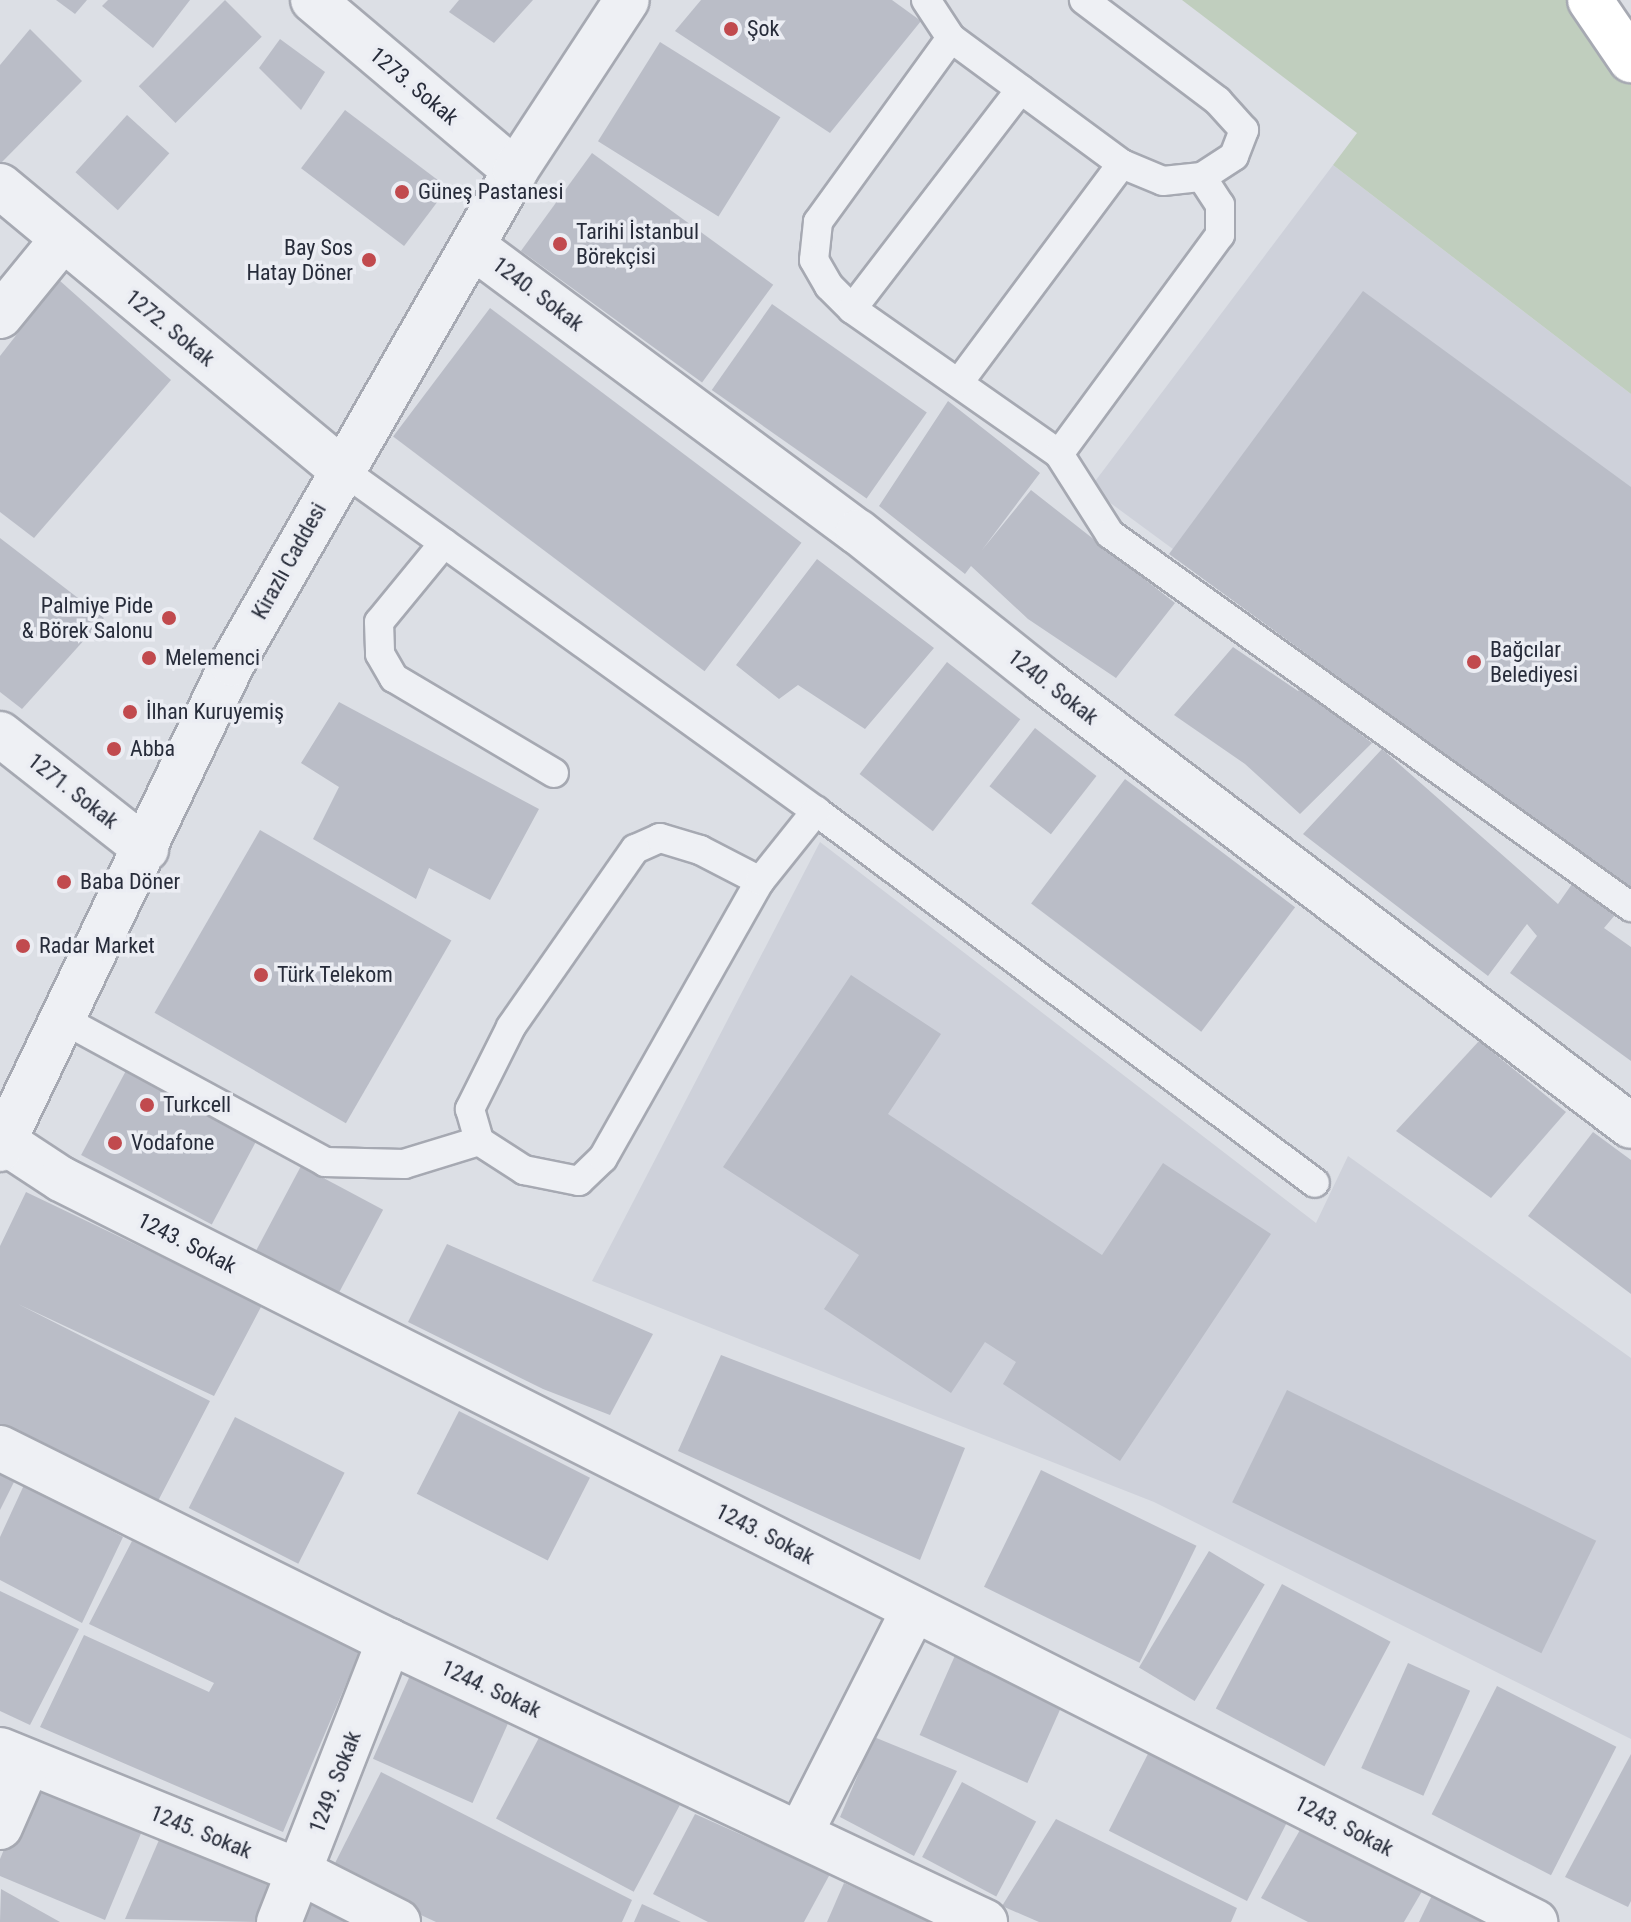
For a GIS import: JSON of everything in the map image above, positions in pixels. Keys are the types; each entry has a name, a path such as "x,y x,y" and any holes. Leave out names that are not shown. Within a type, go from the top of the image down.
{"main road":[{"path":"1590,0 1631,60"}],"street":[{"name":"1273. Sokak","path":"313,0 515,171"},
{"name":"Kirazlı Caddesi","path":"1,1143 64,1020 232,664 341,469 475,248 515,171 627,0"},
{"name":"1272. Sokak","path":"0,186 341,469"},
{"path":"0,316 62,240"},
{"name":"1240. Sokak","path":"475,248 858,532 1042,679 1631,1126"},
{"name":"1271. Sokak","path":"0,734 146,849"},
{"name":"1243. Sokak","path":"1,1143 61,1179 1535,1922"},
{"name":"1244. Sokak","path":"0,1448 389,1641 985,1922"},
{"path":"800,1834 914,1609"},
{"name":"1249. Sokak","path":"279,1922 389,1641"},
{"path":"0,1827 14,1756"},
{"name":"1245. Sokak","path":"14,1756 300,1872 398,1922"}],"lane":[{"path":"926,0 951,38 1122,164 1163,181 1202,177 1234,156 1244,130 1218,101 1084,0"},
{"path":"951,38 818,222 814,260 829,286 852,309 960,381 1059,454 1110,534 1631,907"},
{"path":"852,309 1021,89"},
{"path":"960,381 1122,164"},
{"path":"1059,454 1220,235 1220,205 1202,177"},
{"path":"341,469 816,811 1315,1183"},
{"path":"444,543 379,622 380,654 394,678 554,773"},
{"path":"760,881 700,850 660,838 635,849 511,1027 470,1109 479,1141 524,1170 579,1181 603,1158 760,881 816,811"},
{"path":"64,1020 325,1162 404,1164 479,1141"}],"shaded area":[{"name":"Bağcılar Belediyesi","path":"1333,165 1631,394 1631,886 1090,488"},
{"path":"820,842 1316,1223 1348,1156 1631,1358 1631,1739 1154,1502 592,1281"}],"green space":[{"path":"1182,0 1588,0 1631,52 1631,394 1333,165 1357,133"}],"building":[{"path":"56,0 87,0 75,14"},
{"path":"108,0 190,0 153,48 102,6"},
{"path":"225,0 262,37 176,123 139,86"},
{"path":"459,0 533,0 494,43 449,12"},
{"path":"701,0 892,0 921,21 830,133 675,31"},
{"path":"30,29 82,81 0,164 0,65"},
{"path":"280,39 325,72 301,110 259,68"},
{"path":"660,42 780,117 718,216 598,141"},
{"path":"345,110 448,188 404,246 301,168"},
{"path":"127,115 169,153 118,210 75,172"},
{"path":"592,153 773,285 702,383 521,251"},
{"path":"59,280 171,380 34,538 0,512 0,356"},
{"name":"Bağcılar Belediyesi","path":"1363,291 1631,487 1631,890 1169,554"},
{"path":"772,304 927,412 867,498 712,390"},
{"path":"490,308 801,543 705,671 393,437"},
{"path":"948,401 1040,473 982,550 1031,490 1175,603 1116,678 1028,619 971,566 965,574 879,506"},
{"path":"0,538 104,618 22,709 0,692"},
{"path":"817,559 934,648 865,729 798,685 779,699 736,665"},
{"path":"1233,647 1298,691 1301,688 1372,743 1300,814 1245,764 1174,715"},
{"path":"947,662 1020,719 933,831 860,774"},
{"path":"339,702 539,809 490,900 429,868 416,899 313,839 339,787 301,763"},
{"path":"1035,728 1096,776 1051,834 989,786"},
{"path":"1382,749 1558,904 1572,884 1615,915 1604,928 1631,947 1631,1061 1510,973 1537,936 1527,924 1488,976 1303,834"},
{"path":"1125,779 1295,907 1201,1032 1031,904"},
{"path":"260,830 451,940 346,1123 155,1013"},
{"path":"851,975 941,1034 888,1114 1102,1255 1163,1163 1271,1234 1120,1461 1003,1384 1016,1362 985,1342 951,1393 824,1309 859,1255 723,1167"},
{"path":"1479,1041 1566,1112 1491,1198 1396,1131"},
{"path":"129,1065 260,1134 212,1225 81,1155"},
{"path":"1593,1132 1631,1160 1631,1294 1528,1216"},
{"path":"301,1166 383,1210 335,1300 253,1256"},
{"path":"26,1192 262,1305 214,1396 18,1304 210,1401 158,1501 0,1426 0,1246"},
{"path":"447,1244 653,1334 610,1415 543,1389 408,1322"},
{"path":"721,1355 965,1448 920,1560 678,1451"},
{"path":"1287,1390 1596,1541 1541,1653 1232,1502"},
{"path":"459,1411 590,1478 548,1561 417,1494"},
{"path":"235,1417 345,1473 298,1564 189,1508"},
{"path":"1041,1470 1196,1546 1140,1663 984,1587"},
{"path":"0,1475 14,1482 0,1510"},
{"path":"24,1485 123,1537 82,1623 0,1580 0,1537"},
{"path":"132,1541 360,1651 283,1832 40,1727 84,1635 209,1692 214,1683 89,1624"},
{"path":"1209,1551 1265,1584 1195,1701 1139,1668"},
{"path":"1282,1584 1391,1642 1324,1766 1216,1708"},
{"path":"0,1591 79,1629 30,1725 0,1711"},
{"path":"957,1651 1065,1699 1027,1783 920,1735"},
{"path":"1408,1663 1470,1691 1423,1796 1361,1768"},
{"path":"412,1671 512,1715 473,1803 373,1759"},
{"path":"1497,1686 1616,1747 1551,1875 1432,1814"},
{"path":"542,1732 680,1805 634,1892 496,1819"},
{"path":"874,1737 957,1771 914,1856 840,1817"},
{"path":"1152,1746 1290,1816 1247,1901 1109,1831"},
{"path":"1631,1754 1631,1901 1628,1907 1565,1877"},
{"path":"381,1772 632,1900 622,1922 436,1922 330,1873"},
{"path":"962,1782 1036,1821 996,1896 922,1857"},
{"path":"30,1787 142,1831 105,1920 0,1876 0,1859"},
{"path":"695,1814 830,1874 804,1922 708,1922 653,1894"},
{"path":"1056,1819 1237,1908 1231,1922 1039,1922 1002,1906"},
{"path":"1304,1823 1428,1881 1404,1922 1308,1922 1261,1898"},
{"path":"165,1826 280,1877 261,1922 125,1919"},
{"path":"844,1883 936,1922 827,1922"},
{"path":"1436,1887 1502,1922 1419,1922"},
{"path":"1,1889 60,1922 0,1922"},
{"path":"309,1904 349,1922 302,1922"},
{"path":"642,1904 681,1922 634,1922"}],"place":[{"name":"Şok","path":"731,29"},
{"name":"Güneş Pastanesi","path":"402,192"},
{"name":"Tarihi İstanbul Börekçisi","path":"560,244"},
{"name":"Bay Sos Hatay Döner","path":"369,260"},
{"name":"Palmiye Pide & Börek Salonu","path":"169,618"},
{"name":"Melemenci","path":"149,658"},
{"name":"Bağcılar Belediyesi","path":"1474,662"},
{"name":"İlhan Kuruyemiş","path":"130,712"},
{"name":"Abba","path":"114,749"},
{"name":"Baba Döner","path":"64,882"},
{"name":"Radar Market","path":"23,946"},
{"name":"Türk Telekom","path":"261,975"},
{"name":"Turkcell","path":"147,1105"},
{"name":"Vodafone","path":"115,1143"}]}
